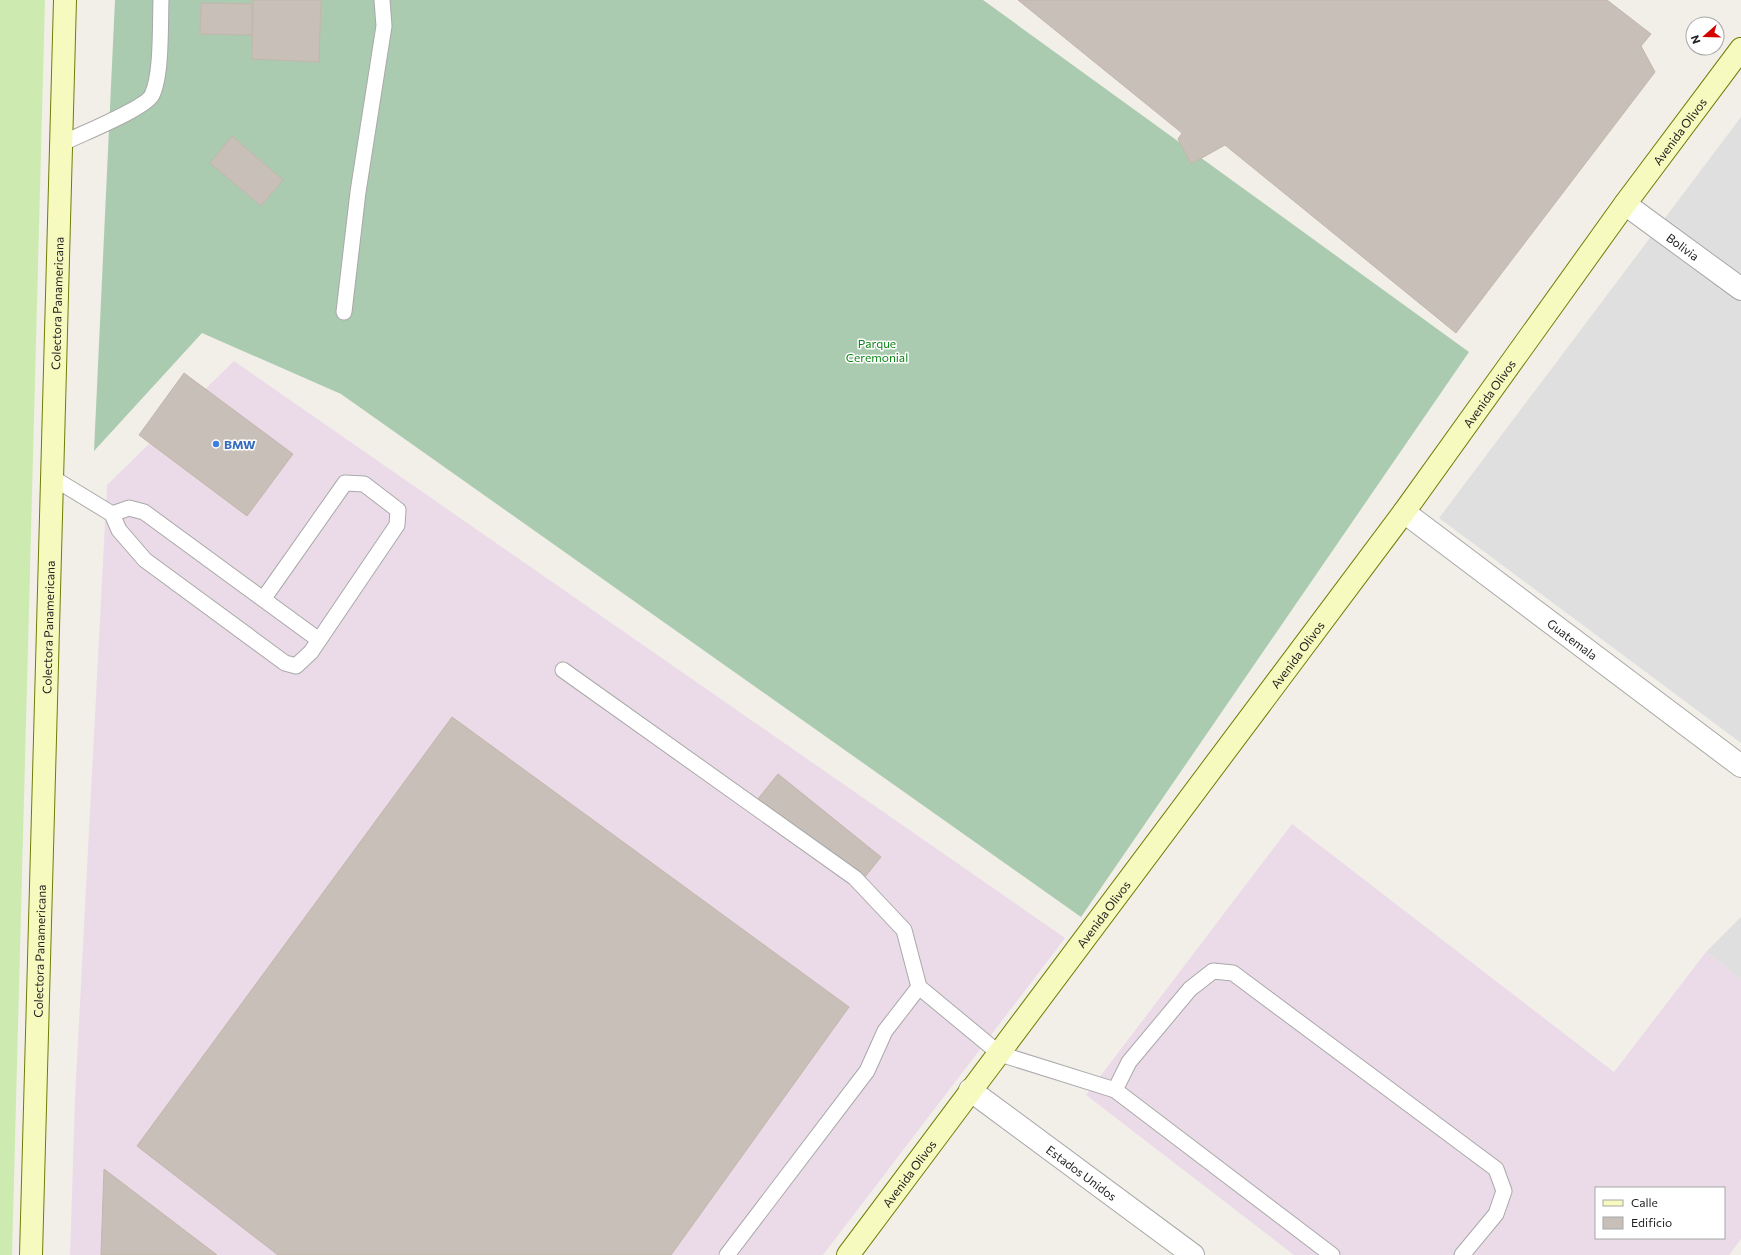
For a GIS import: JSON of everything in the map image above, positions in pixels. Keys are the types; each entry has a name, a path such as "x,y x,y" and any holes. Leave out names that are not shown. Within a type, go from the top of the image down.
{"street":[{"name":"Colectora Panamericana","path":"31,1255 65,0"},
{"name":"Avenida Olivos","path":"848,1255 970,1090 1000,1054 1404,512 1625,204 1741,49"},
{"name":"Bolivia","path":"1625,204 1741,289"},
{"name":"Guatemala","path":"1404,512 1741,766"},
{"name":"Estados Unidos","path":"970,1090 1193,1255"}],"lane":[{"path":"61,144 141,106 152,95 158,74 161,0"},
{"path":"344,312 358,192 384,26 382,0"},
{"path":"52,478 112,514 119,530 145,560 285,663 296,666 311,652 320,640 397,525 398,510 364,484 346,483 264,598"},
{"path":"112,514 129,508 144,512 320,640"},
{"path":"563,670 855,878 904,930 919,987 1000,1054 1115,1090 1332,1255"},
{"path":"1115,1090 1129,1062 1190,989 1213,971 1233,973 1496,1169 1504,1191 1496,1214 1462,1255"},
{"path":"727,1255 867,1071 885,1031 919,987"}],"shaded area":[{"path":"1741,117 1741,743 1439,518"},
{"path":"234,361 1065,938 823,1255 70,1255 75,1099 107,485"},
{"path":"1292,824 1614,1072 1706,952 1741,979 1741,1239 1729,1255 1294,1255 1086,1095"},
{"path":"1741,917 1741,979 1706,952"}],"green space":[{"path":"0,0 45,0 12,1255 0,1255"},
{"name":"Parque Ceremonial","path":"115,0 983,0 1469,352 1081,917 341,394 202,333 94,451"}],"building":[{"path":"253,0 321,0 319,62 252,59"},
{"path":"1018,0 1607,0 1651,34 1641,46 1655,72 1456,333 1225,145 1191,164 1178,139 1182,133"},
{"path":"201,3 252,4 252,35 200,34"},
{"path":"232,136 283,180 261,206 210,163"},
{"name":"BMW","path":"184,373 293,454 247,516 139,435"},
{"path":"452,717 849,1007 671,1255 278,1255 137,1146"},
{"path":"778,774 881,857 856,888 753,805"},
{"path":"104,1169 217,1255 101,1255"}],"place":[{"name":"BMW","path":"216,444"}]}
